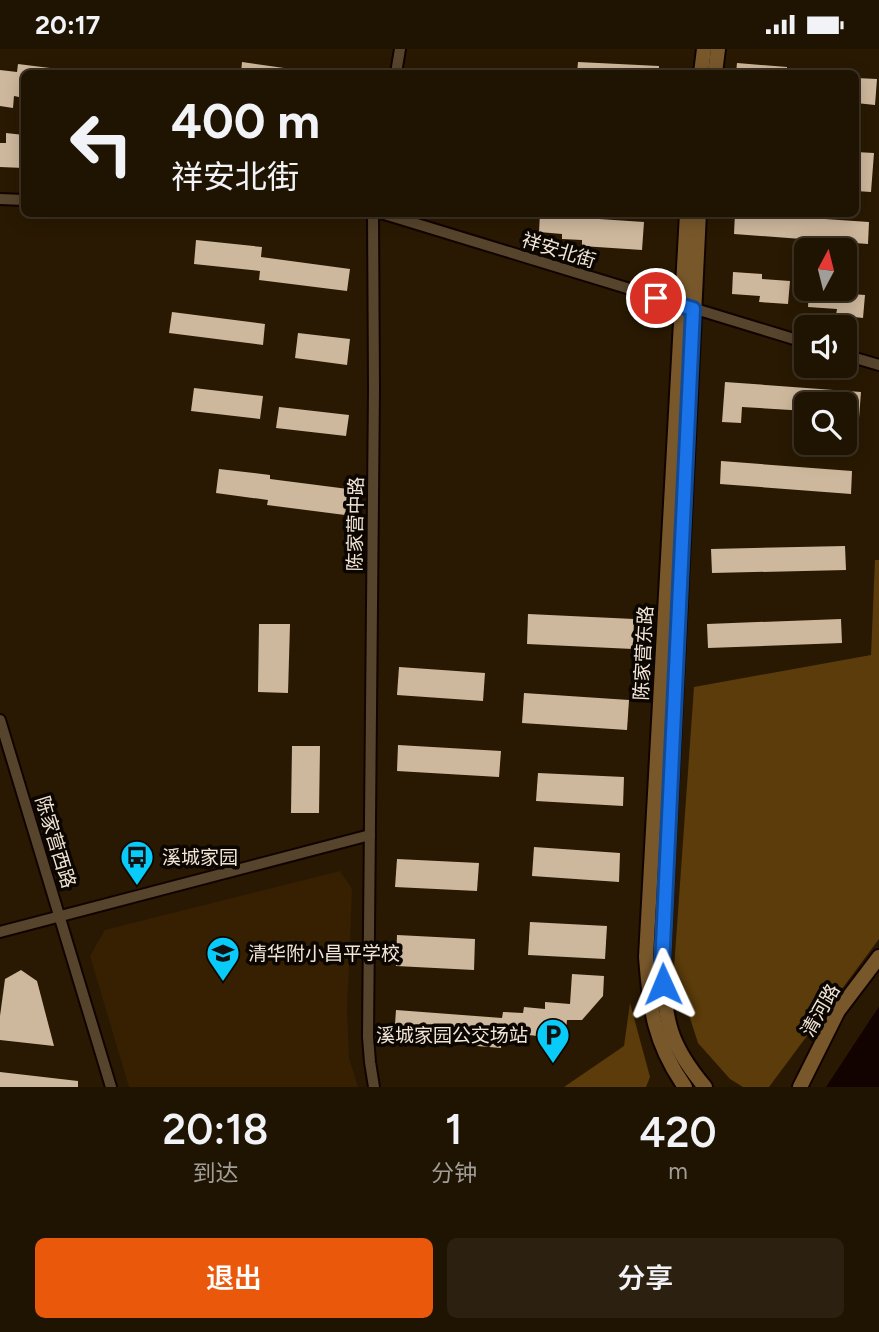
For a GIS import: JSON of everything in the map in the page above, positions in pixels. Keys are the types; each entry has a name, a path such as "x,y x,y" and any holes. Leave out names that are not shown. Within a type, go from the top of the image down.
{"street":[{"path":"396,70 400,49"},
{"path":"701,70 704,49"},
{"path":"715,70 718,49"},
{"path":"0,199 21,200"},
{"name":"陈家营中路","path":"373,217 368,1037 374,1087"},
{"name":"祥安北街","path":"394,217 794,339"},
{"name":"陈家营东路","path":"687,217 687,307 662,966 670,1030 677,1049 705,1087"},
{"name":"陈家营东路","path":"685,1087 669,1065 654,1024 646,957 687,307 698,217"},
{"path":"857,359 879,365"},
{"name":"陈家营西路","path":"0,720 60,916 0,932"},
{"path":"111,1087 60,916 370,835"},
{"name":"清河路","path":"800,1087 838,1011 879,957"}],"shaded area":[{"path":"875,560 879,560 879,939 769,1087 743,1087 730,1079 698,1043 674,968 694,687 871,655"},
{"name":"清华附小昌平学校","path":"340,871 352,889 347,1010 349,1058 358,1087 129,1087 90,956 105,930"},
{"path":"630,1003 650,1077 646,1087 564,1087 624,1046"},
{"path":"879,1007 879,1087 826,1087 872,1017"}],"building":[{"path":"242,62 284,68 284,70 241,70"},
{"path":"578,62 659,66 659,70 577,70"},
{"path":"737,63 787,67 787,70 736,70"},
{"path":"18,64 50,68 21,70 21,97 14,96 13,108 0,106 0,70 17,72"},
{"path":"859,78 877,79 875,105 859,103"},
{"path":"6,133 21,135 21,168 0,167 0,143 6,143"},
{"path":"859,152 874,153 871,192 859,191"},
{"path":"540,217 584,217 644,222 642,250 582,246 582,240 562,239 562,234 539,232"},
{"path":"735,217 795,217 869,222 868,244 858,243 858,238 794,238 734,234"},
{"path":"196,240 262,247 261,257 350,269 347,291 259,280 260,271 194,264"},
{"path":"733,272 762,274 762,279 790,281 788,304 759,302 760,296 732,294"},
{"path":"858,294 865,295 863,318 857,315 836,315 837,309 808,307 808,301 858,301"},
{"path":"172,312 265,324 263,345 169,333"},
{"path":"298,333 350,339 347,365 295,358"},
{"path":"725,382 861,392 858,431 857,392 794,392 794,410 742,407 741,423 722,422"},
{"path":"194,388 263,396 260,419 191,411"},
{"path":"279,407 349,415 346,436 276,428"},
{"path":"721,461 852,471 851,494 720,484"},
{"path":"219,469 348,489 345,515 267,505 268,500 216,493"},
{"path":"845,546 846,570 712,573 711,549"},
{"path":"528,614 634,619 633,649 527,644"},
{"path":"841,619 842,643 708,648 707,624"},
{"path":"259,624 290,624 288,693 258,692"},
{"path":"399,667 485,673 483,701 397,695"},
{"path":"524,693 629,700 627,730 522,723"},
{"path":"398,745 501,751 499,777 397,771"},
{"path":"292,746 320,746 319,813 291,813"},
{"path":"538,773 624,777 623,806 536,801"},
{"path":"534,847 620,853 619,882 532,876"},
{"path":"397,859 479,863 477,891 395,887"},
{"path":"530,922 607,926 605,959 528,955"},
{"path":"397,935 475,939 474,970 396,966"},
{"path":"21,970 37,981 54,1046 0,1040 5,979"},
{"path":"572,974 604,976 603,996 582,1020 567,1020 566,1030 539,1028 538,1036 518,1034 517,1043 501,1042 501,1048 394,1039 396,1010 502,1018 503,1012 523,1013 524,1007 545,1009 545,1002 570,1004"},
{"path":"0,1072 78,1081 78,1087 0,1087"}],"place":[{"name":"溪城家园","path":"137,887"},
{"name":"清华附小昌平学校","path":"223,983"},
{"name":"溪城家园公交场站","path":"553,1065"}],"route":[{"path":"656,298 693,309 663,984"}]}
